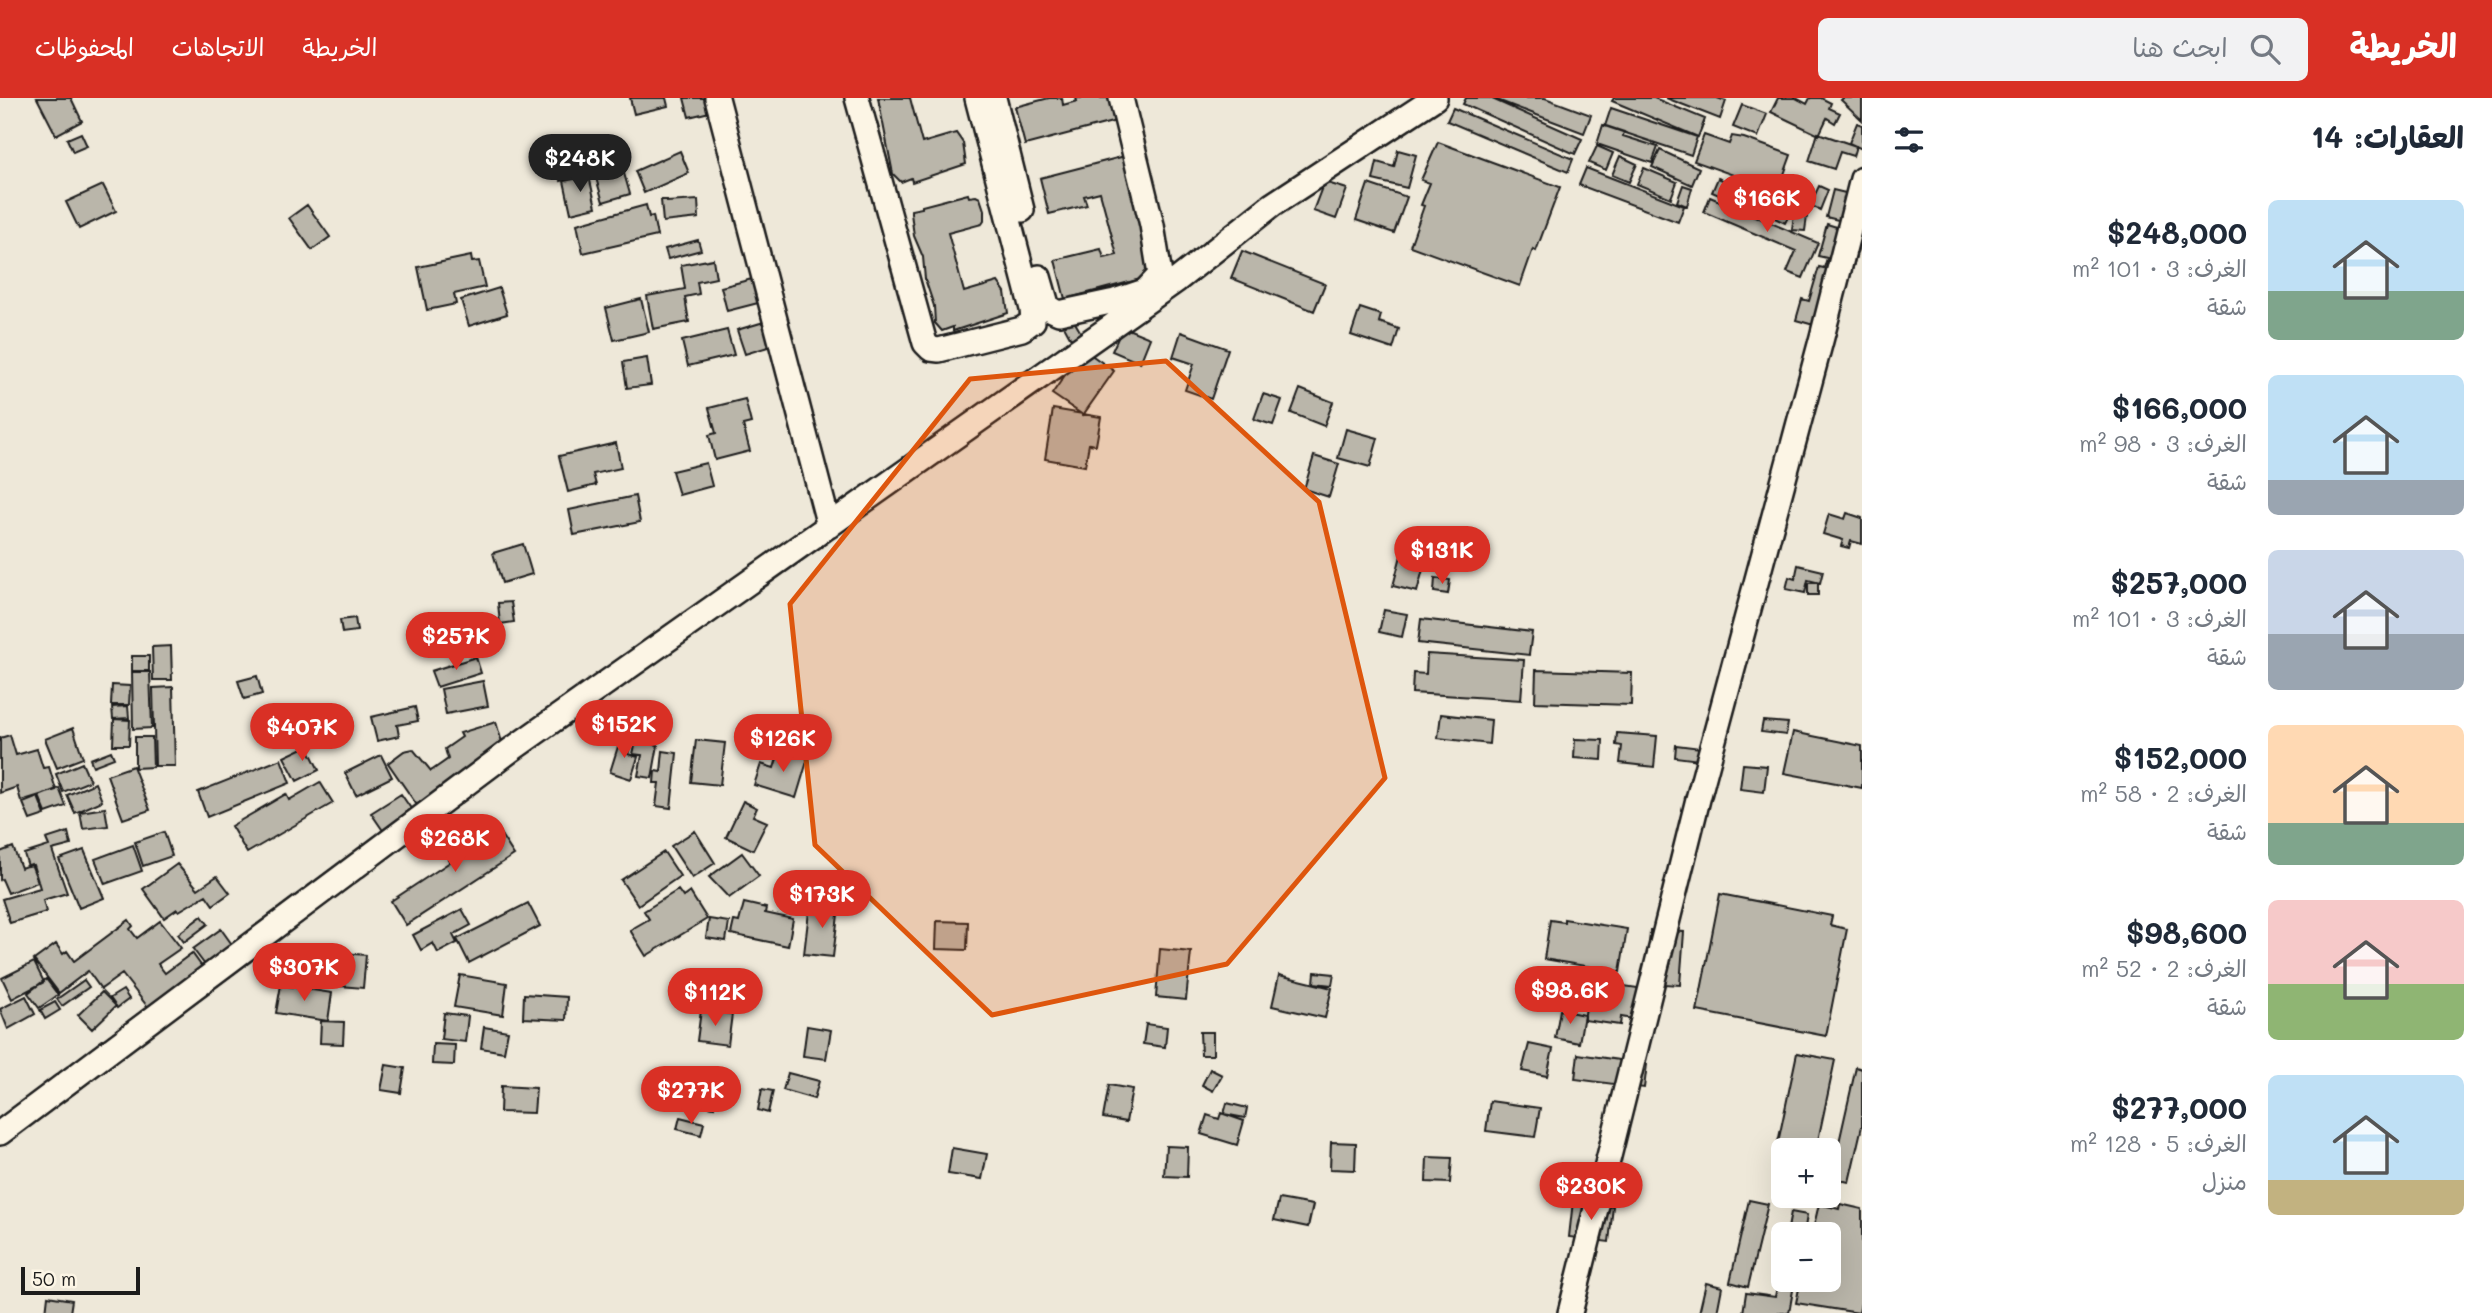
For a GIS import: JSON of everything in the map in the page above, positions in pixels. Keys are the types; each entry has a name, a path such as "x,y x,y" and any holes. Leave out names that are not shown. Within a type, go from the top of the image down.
{"street":[{"path":"717,98 829,526"},
{"path":"858,98 925,343 931,349 939,350 1022,329 1032,321 1028,295 977,98"},
{"path":"994,98 1046,303 1052,311 1059,313 1136,294 1150,286 1160,275 1154,236 1121,98"},
{"path":"0,1133 511,750 1177,280 1272,205 1435,98"},
{"path":"1570,1313 1688,836 1862,178"}],"highlighted area":[{"path":"1166,361 1319,502 1385,778 1227,964 992,1015 815,845 790,604 970,379"}],"building":[{"path":"37,98 71,98 82,121 56,135"},
{"path":"630,98 666,98 668,106 634,114"},
{"path":"684,98 720,98 722,109 689,117"},
{"path":"878,98 910,98 922,143 956,133 963,143 966,164 912,182 911,178 901,182 893,174"},
{"path":"1049,98 1062,98 1063,105 1077,101 1076,98 1110,98 1116,121 1025,145 1015,107"},
{"path":"1466,98 1490,98 1582,139 1575,154 1463,104"},
{"path":"1492,98 1545,98 1591,115 1584,133"},
{"path":"1614,98 1654,98 1705,119 1698,137 1612,101"},
{"path":"1666,98 1717,98 1726,101 1720,119"},
{"path":"1778,98 1796,98 1807,104 1810,98 1821,98 1831,103 1829,108 1840,113 1835,123 1827,118 1819,135 1771,112"},
{"path":"1862,98 1862,120 1841,100"},
{"path":"1742,105 1767,114 1758,137 1733,127"},
{"path":"1453,108 1573,159 1568,172 1447,121"},
{"path":"1611,108 1697,137 1691,155 1605,126"},
{"path":"1857,123 1862,125 1862,149 1849,143"},
{"path":"1603,125 1624,132 1623,136 1658,147 1652,163 1597,144"},
{"path":"81,133 87,146 73,152 67,139"},
{"path":"1818,133 1856,146 1853,156 1840,152 1834,169 1809,161"},
{"path":"1704,135 1729,144 1732,136 1744,138 1791,155 1778,191 1694,161"},
{"path":"1438,142 1560,187 1520,286 1410,246 1430,183 1421,180"},
{"path":"587,143 590,157 582,159 586,174 561,181 553,152"},
{"path":"1597,146 1613,153 1606,170 1589,163"},
{"path":"1398,150 1416,155 1407,188 1373,180 1377,162 1394,167"},
{"path":"1660,150 1699,168 1692,185 1652,167"},
{"path":"680,151 689,173 644,193 635,171"},
{"path":"1125,156 1156,275 1065,299 1055,260 1101,249 1104,258 1117,255 1100,192 1084,196 1087,205 1049,214 1040,178"},
{"path":"1620,156 1637,164 1629,182 1612,175"},
{"path":"621,163 630,194 603,202 596,178 602,176 600,169"},
{"path":"1586,168 1684,206 1678,222 1579,185"},
{"path":"1644,168 1677,182 1671,198 1637,184"},
{"path":"589,176 596,207 571,213 564,181"},
{"path":"1718,178 1741,188 1735,202 1712,192"},
{"path":"1324,182 1347,189 1336,219 1313,211"},
{"path":"1368,184 1407,197 1394,233 1356,220"},
{"path":"103,185 116,211 79,229 66,202"},
{"path":"1683,185 1692,188 1687,206 1677,202"},
{"path":"1819,186 1828,190 1820,210 1810,205"},
{"path":"1833,190 1862,197 1862,226 1826,217"},
{"path":"1749,191 1791,211 1785,223 1743,203"},
{"path":"968,194 969,197 980,198 984,221 982,224 948,233 964,292 998,282 1005,292 1008,313 953,331 953,327 942,331 935,323 934,306 925,279 923,257 914,236 911,210"},
{"path":"1710,197 1818,243 1803,278 1787,272 1796,251 1704,212"},
{"path":"661,200 698,200 699,218 663,222"},
{"path":"307,205 330,237 312,250 289,218"},
{"path":"646,205 649,217 653,216 657,236 583,253 577,224"},
{"path":"1794,214 1807,216 1805,231 1792,230"},
{"path":"1827,224 1862,235 1835,331 1796,320 1802,299 1809,301 1819,267 1824,268 1827,258 1818,256"},
{"path":"698,240 701,250 668,259 665,249"},
{"path":"1242,251 1325,284 1314,311 1231,278"},
{"path":"471,256 472,262 479,261 485,287 454,294 456,304 427,310 418,267"},
{"path":"713,259 716,278 697,282 699,294 685,297 689,322 653,329 647,296 685,289 681,265"},
{"path":"756,278 762,302 727,311 721,287"},
{"path":"499,288 507,314 469,326 461,300"},
{"path":"641,299 649,332 614,340 606,308"},
{"path":"1360,308 1381,315 1379,322 1399,329 1393,349 1351,335"},
{"path":"774,319 781,343 745,354 737,330"},
{"path":"1073,319 1085,340 1075,346 1063,324"},
{"path":"1123,327 1150,338 1140,363 1112,351"},
{"path":"727,330 734,355 688,366 682,341"},
{"path":"1181,332 1228,349 1211,399 1185,390 1194,364 1173,357"},
{"path":"1083,349 1114,371 1083,415 1052,394"},
{"path":"647,358 651,385 627,388 623,362"},
{"path":"1300,389 1333,402 1324,426 1291,413"},
{"path":"1263,394 1282,400 1273,425 1254,419"},
{"path":"745,399 751,423 743,425 750,451 715,460 709,435 716,433 709,408"},
{"path":"1053,409 1101,417 1096,445 1089,444 1085,466 1045,459"},
{"path":"1346,429 1378,438 1370,467 1338,458"},
{"path":"616,443 621,468 593,474 596,485 568,492 559,456"},
{"path":"1314,456 1339,464 1329,497 1304,489"},
{"path":"706,463 712,486 679,495 672,471"},
{"path":"635,496 640,522 574,535 569,510"},
{"path":"1847,513 1862,518 1862,544 1851,541 1849,548 1841,546 1843,540 1823,534 1829,514 1845,519"},
{"path":"523,544 532,574 502,583 493,553"},
{"path":"1403,548 1427,554 1417,592 1393,586"},
{"path":"1798,565 1823,571 1820,583 1808,580 1805,593 1786,589 1789,577 1795,579"},
{"path":"1435,578 1450,580 1448,594 1434,592"},
{"path":"1808,583 1818,583 1818,595 1808,595"},
{"path":"511,602 514,622 500,624 498,603"},
{"path":"1384,610 1407,614 1402,637 1379,632"},
{"path":"355,618 357,631 342,633 340,620"},
{"path":"1421,619 1532,632 1529,655 1418,643"},
{"path":"468,620 474,641 452,648 445,626"},
{"path":"171,646 172,680 153,680 152,647"},
{"path":"1427,654 1524,660 1521,700 1412,693 1413,673 1426,674"},
{"path":"132,656 149,656 149,671 132,671"},
{"path":"476,657 481,673 437,687 431,671"},
{"path":"1536,670 1632,673 1631,705 1535,702"},
{"path":"132,672 150,672 152,728 133,729"},
{"path":"257,676 262,694 244,699 238,681"},
{"path":"483,681 488,706 446,714 441,689"},
{"path":"112,685 130,686 129,705 111,705"},
{"path":"173,687 175,766 155,766 153,688"},
{"path":"128,706 129,718 113,719 112,707"},
{"path":"415,707 418,721 397,725 399,736 377,741 371,717"},
{"path":"1441,714 1491,720 1489,744 1438,738"},
{"path":"114,719 130,720 129,745 113,745"},
{"path":"1763,721 1788,723 1786,735 1761,732"},
{"path":"496,722 504,749 421,811 388,763 404,751 413,749 431,771 448,759 445,749 462,737 460,733"},
{"path":"73,728 83,758 57,768 45,739"},
{"path":"1793,732 1862,746 1862,788 1784,773"},
{"path":"1617,733 1657,736 1654,767 1620,763 1622,746 1616,745"},
{"path":"10,735 16,755 37,749 43,768 49,767 56,790 21,801 17,787 0,793 0,738"},
{"path":"135,737 152,737 153,767 135,768"},
{"path":"621,737 632,741 628,754 638,757 631,779 610,772"},
{"path":"1575,739 1603,740 1602,760 1574,758"},
{"path":"696,740 725,743 720,785 691,782"},
{"path":"636,741 658,745 652,778 638,776 642,755 633,754"},
{"path":"1676,745 1701,748 1699,760 1675,757"},
{"path":"307,746 319,770 297,781 284,757"},
{"path":"780,749 808,758 796,798 754,785 761,764 774,768"},
{"path":"111,751 114,758 93,766 90,759"},
{"path":"663,751 677,753 671,808 656,806 659,783 654,783 655,771 661,772"},
{"path":"381,755 392,777 356,795 345,773"},
{"path":"281,759 290,783 207,817 198,792"},
{"path":"82,763 90,781 63,792 56,774"},
{"path":"1743,764 1767,766 1764,792 1740,789"},
{"path":"133,766 150,810 123,819 107,775"},
{"path":"320,782 333,803 247,853 231,826 286,794 289,800"},
{"path":"95,783 102,801 75,813 67,795"},
{"path":"59,788 66,806 46,813 39,796"},
{"path":"401,794 416,816 386,835 371,813"},
{"path":"38,797 45,815 30,820 23,803"},
{"path":"743,801 757,808 753,816 767,822 753,850 726,837"},
{"path":"105,808 108,826 83,829 80,812"},
{"path":"494,824 514,855 406,925 391,901 450,862 446,855"},
{"path":"695,831 715,863 692,878 671,846"},
{"path":"68,832 71,845 52,850 67,893 43,900 46,912 10,923 2,899 40,888 33,865 28,866 24,854 49,846 46,839"},
{"path":"164,832 172,856 143,866 135,842"},
{"path":"133,845 142,871 105,884 95,859"},
{"path":"13,847 21,868 31,864 38,882 8,893 2,879 0,880 0,852"},
{"path":"84,850 104,898 79,908 59,859"},
{"path":"664,852 680,876 638,905 621,880"},
{"path":"742,853 759,876 729,898 709,877"},
{"path":"177,864 198,889 217,876 230,893 213,905 206,895 164,918 143,889"},
{"path":"678,890 683,897 690,892 707,919 646,956 630,930 649,919 644,911"},
{"path":"1720,894 1832,916 1830,925 1847,929 1826,1036 1697,1011"},
{"path":"528,903 540,926 469,963 457,939"},
{"path":"744,903 766,908 765,913 793,919 788,946 731,934 734,921 739,922"},
{"path":"810,903 839,906 833,957 804,954"},
{"path":"462,909 471,925 453,935 457,943 438,953 433,943 421,950 413,935"},
{"path":"202,916 208,924 184,942 178,934"},
{"path":"709,919 729,922 726,941 706,938"},
{"path":"1564,919 1627,929 1620,972 1544,959 1550,920 1564,922"},
{"path":"129,920 133,926 130,929 137,938 160,921 181,948 158,964 165,973 192,953 205,971 151,1011 122,974 101,989 88,971 59,993 34,960 56,944 63,954 67,951 74,961"},
{"path":"937,921 968,922 967,950 936,949"},
{"path":"221,929 236,950 208,969 193,949"},
{"path":"1650,930 1684,932 1680,985 1647,983"},
{"path":"296,949 366,955 363,988 293,982"},
{"path":"1160,949 1191,952 1186,1000 1156,997"},
{"path":"34,962 44,982 12,999 2,978"},
{"path":"1315,972 1334,974 1332,985 1314,983"},
{"path":"460,975 507,983 503,1015 454,1007"},
{"path":"1279,975 1332,988 1325,1018 1272,1006"},
{"path":"46,979 58,995 39,1008 28,993"},
{"path":"84,980 89,987 62,1006 57,999"},
{"path":"1590,981 1638,988 1633,1019 1621,1017 1620,1025 1584,1020"},
{"path":"281,985 332,993 328,1021 276,1013"},
{"path":"123,990 129,999 117,1008 110,998"},
{"path":"102,992 116,1006 92,1029 78,1015"},
{"path":"524,994 567,997 566,1020 523,1018"},
{"path":"26,996 35,1014 8,1029 0,1009"},
{"path":"55,1002 60,1010 45,1019 40,1010"},
{"path":"701,1010 732,1014 728,1045 697,1041"},
{"path":"1560,1010 1584,1015 1579,1043 1555,1038"},
{"path":"444,1013 468,1016 465,1042 441,1039"},
{"path":"321,1021 344,1022 343,1044 320,1043"},
{"path":"1146,1024 1167,1027 1165,1047 1143,1044"},
{"path":"807,1026 831,1030 826,1059 803,1056"},
{"path":"484,1027 508,1031 504,1052 481,1048"},
{"path":"1200,1032 1213,1032 1213,1055 1201,1055"},
{"path":"433,1044 455,1045 454,1065 432,1064"},
{"path":"1529,1044 1553,1049 1547,1076 1522,1071"},
{"path":"1797,1053 1835,1060 1819,1138 1779,1138"},
{"path":"1578,1054 1647,1064 1644,1088 1575,1079"},
{"path":"386,1065 405,1068 401,1093 381,1090"},
{"path":"1856,1067 1862,1069 1862,1126 1849,1182 1841,1180 1840,1138"},
{"path":"1210,1069 1222,1075 1213,1091 1202,1085"},
{"path":"788,1073 819,1081 814,1099 783,1090"},
{"path":"684,1075 718,1081 714,1107 680,1101"},
{"path":"1109,1085 1132,1089 1126,1122 1103,1118"},
{"path":"501,1086 536,1088 534,1113 500,1112"},
{"path":"762,1089 773,1091 768,1113 758,1110"},
{"path":"1490,1101 1540,1108 1535,1137 1486,1131"},
{"path":"1227,1103 1247,1108 1245,1118 1224,1114"},
{"path":"1221,1113 1244,1121 1237,1145 1201,1134 1207,1115 1219,1119"},
{"path":"680,1117 704,1123 701,1135 677,1129"},
{"path":"1331,1142 1356,1143 1355,1170 1330,1169"},
{"path":"1166,1146 1188,1147 1187,1177 1164,1176"},
{"path":"952,1148 987,1154 982,1179 948,1174"},
{"path":"1427,1157 1452,1158 1450,1183 1426,1182"},
{"path":"1279,1199 1313,1205 1308,1227 1274,1220"},
{"path":"1749,1200 1768,1204 1748,1287 1730,1282"},
{"path":"1573,1201 1613,1206 1609,1242 1569,1237"},
{"path":"1841,1204 1862,1209 1862,1298 1859,1313 1796,1303 1798,1292 1841,1292 1841,1222 1815,1222 1818,1208 1839,1209"},
{"path":"1791,1212 1807,1215 1806,1222 1789,1222"},
{"path":"1706,1283 1722,1287 1717,1313 1699,1313"},
{"path":"1776,1292 1793,1292 1789,1313 1743,1313 1746,1293 1775,1297"},
{"path":"48,1296 72,1300 70,1313 46,1313"}]}
